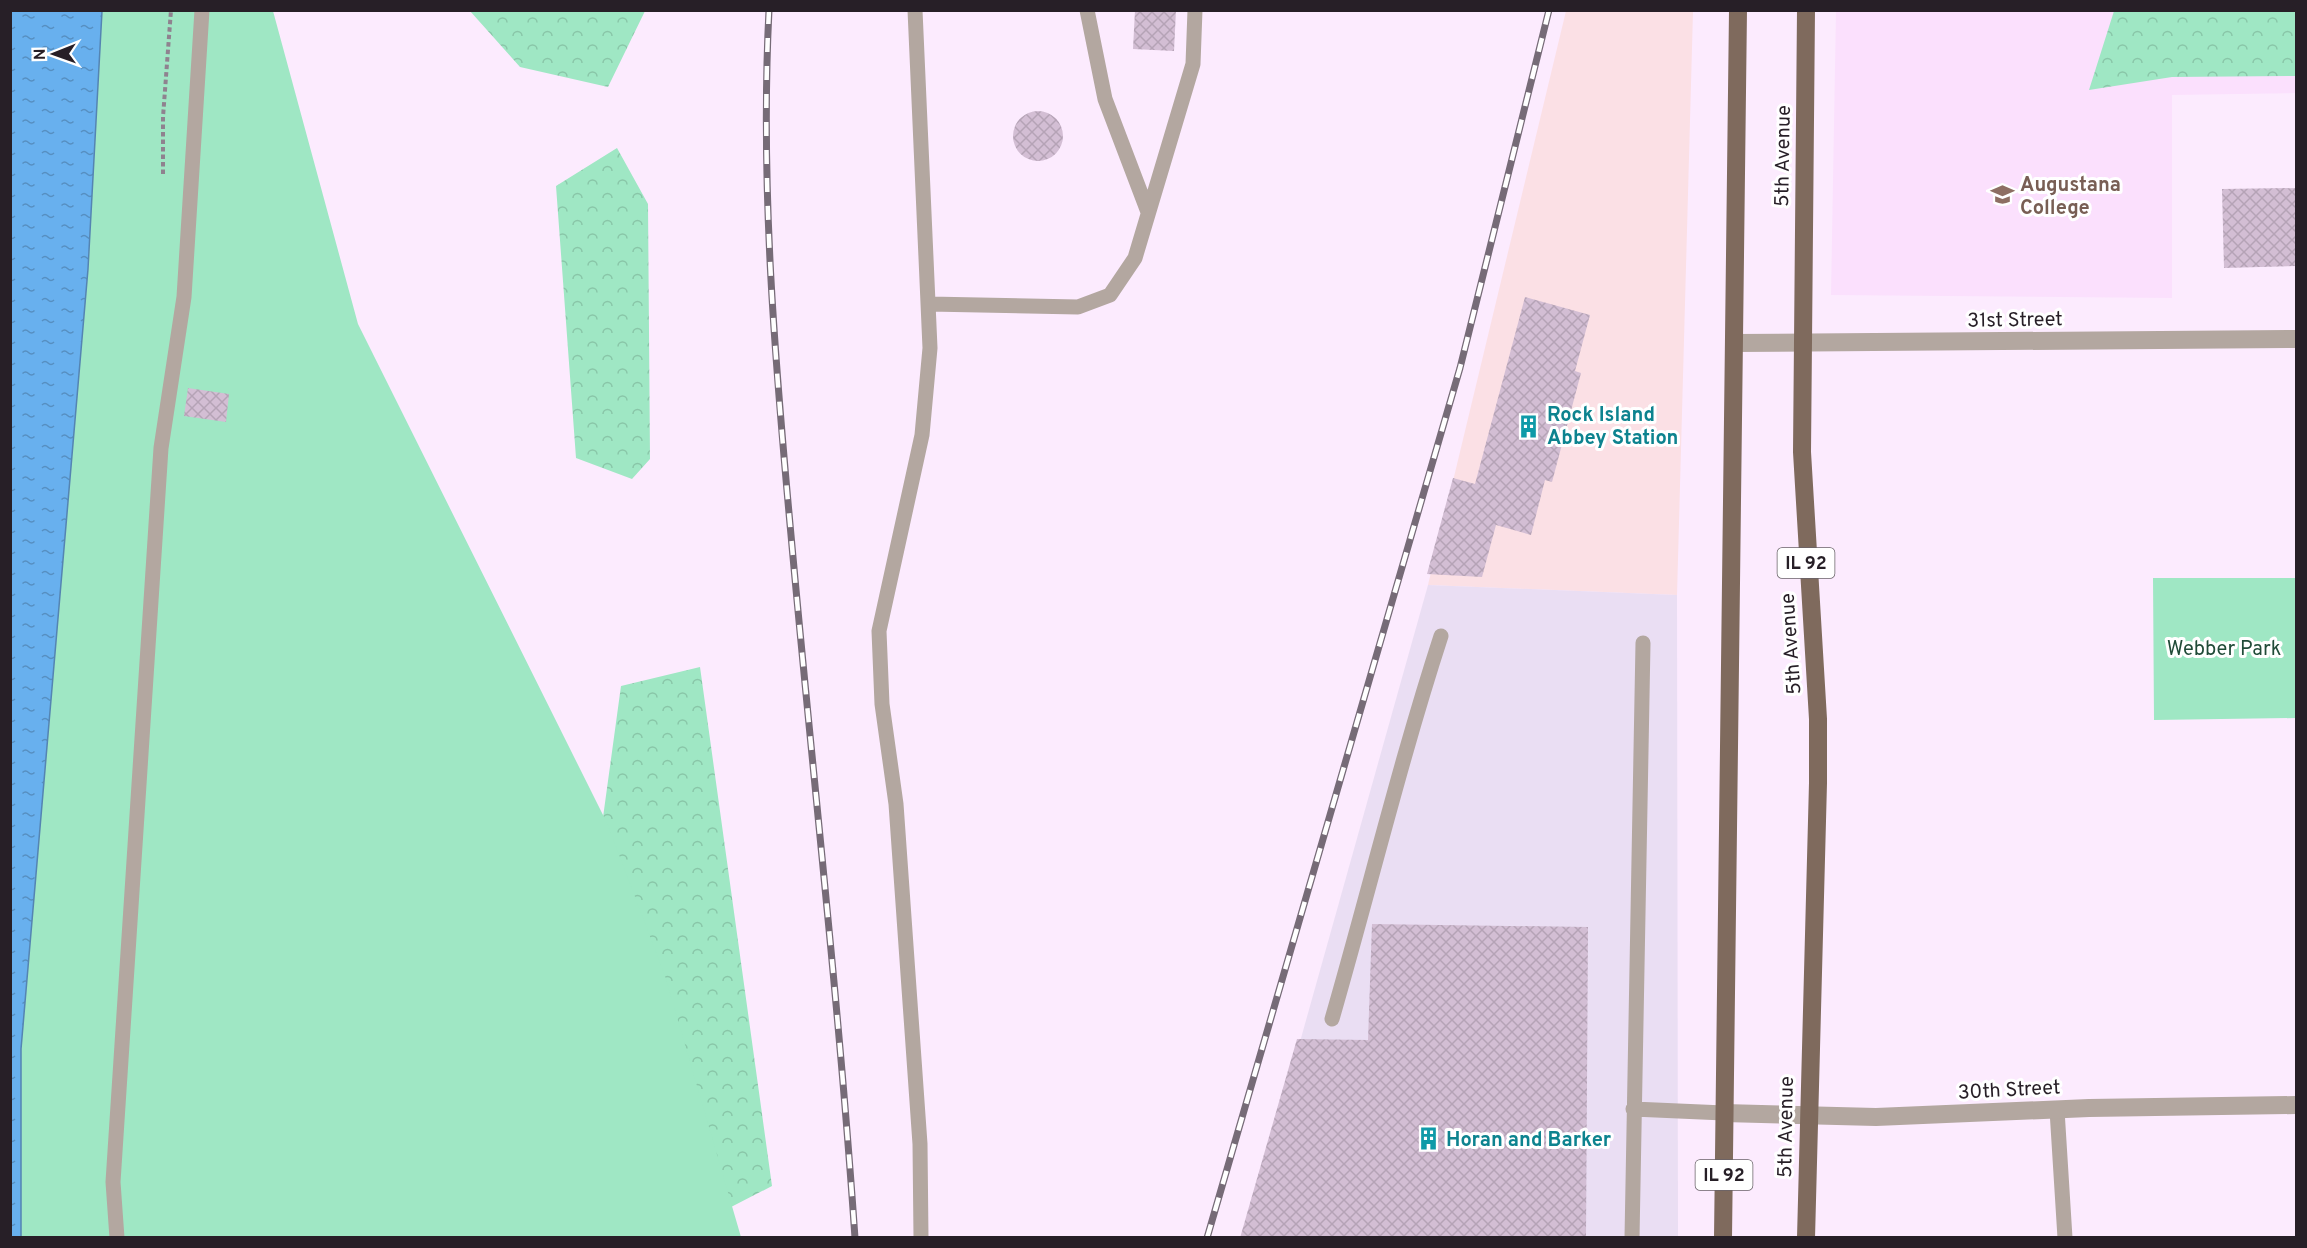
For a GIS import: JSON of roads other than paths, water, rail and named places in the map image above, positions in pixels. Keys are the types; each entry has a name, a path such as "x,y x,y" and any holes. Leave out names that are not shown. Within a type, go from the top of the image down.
{"main road":[{"name":"IL 92","path":"1723,1238 1738,10"},
{"name":"5th Avenue","path":"1806,10 1802,345 1804,522 1818,719 1807,1115 1806,1238"}],"street":[{"name":"31st Street","path":"1734,343 1802,345 2296,339"},
{"name":"30th Street","path":"1725,1113 1876,1117 2056,1110 2296,1105"}],"lane":[{"path":"117,1238 113,1182 161,448 183,297 202,10"},
{"path":"915,10 930,348 922,435 879,631 882,704 896,804 920,1144 921,1238"},
{"path":"1087,10 1105,99 1148,212"},
{"path":"929,304 1078,307 1110,295 1135,258 1193,64 1195,10"},
{"path":"1332,1019 1383,841 1408,740 1441,636"},
{"path":"1632,1238 1643,643"},
{"path":"1633,1109 1725,1113"},
{"path":"2056,1110 2064,1238"}],"water":[{"path":"10,11 102,11 88,269 21,1049 21,1238 10,1237"}],"railway":[{"path":"769,10 766,141 775,339 855,1238"},
{"path":"1207,1238 1460,368 1549,10"}],"place":[{"name":"Augustana College","path":"2002,195"},
{"name":"Rock Island Abbey Station","path":"1529,426"},
{"name":"Horan and Barker","path":"1428,1139"}],"park label":[{"name":"Webber Park","path":"2224,648"}]}
